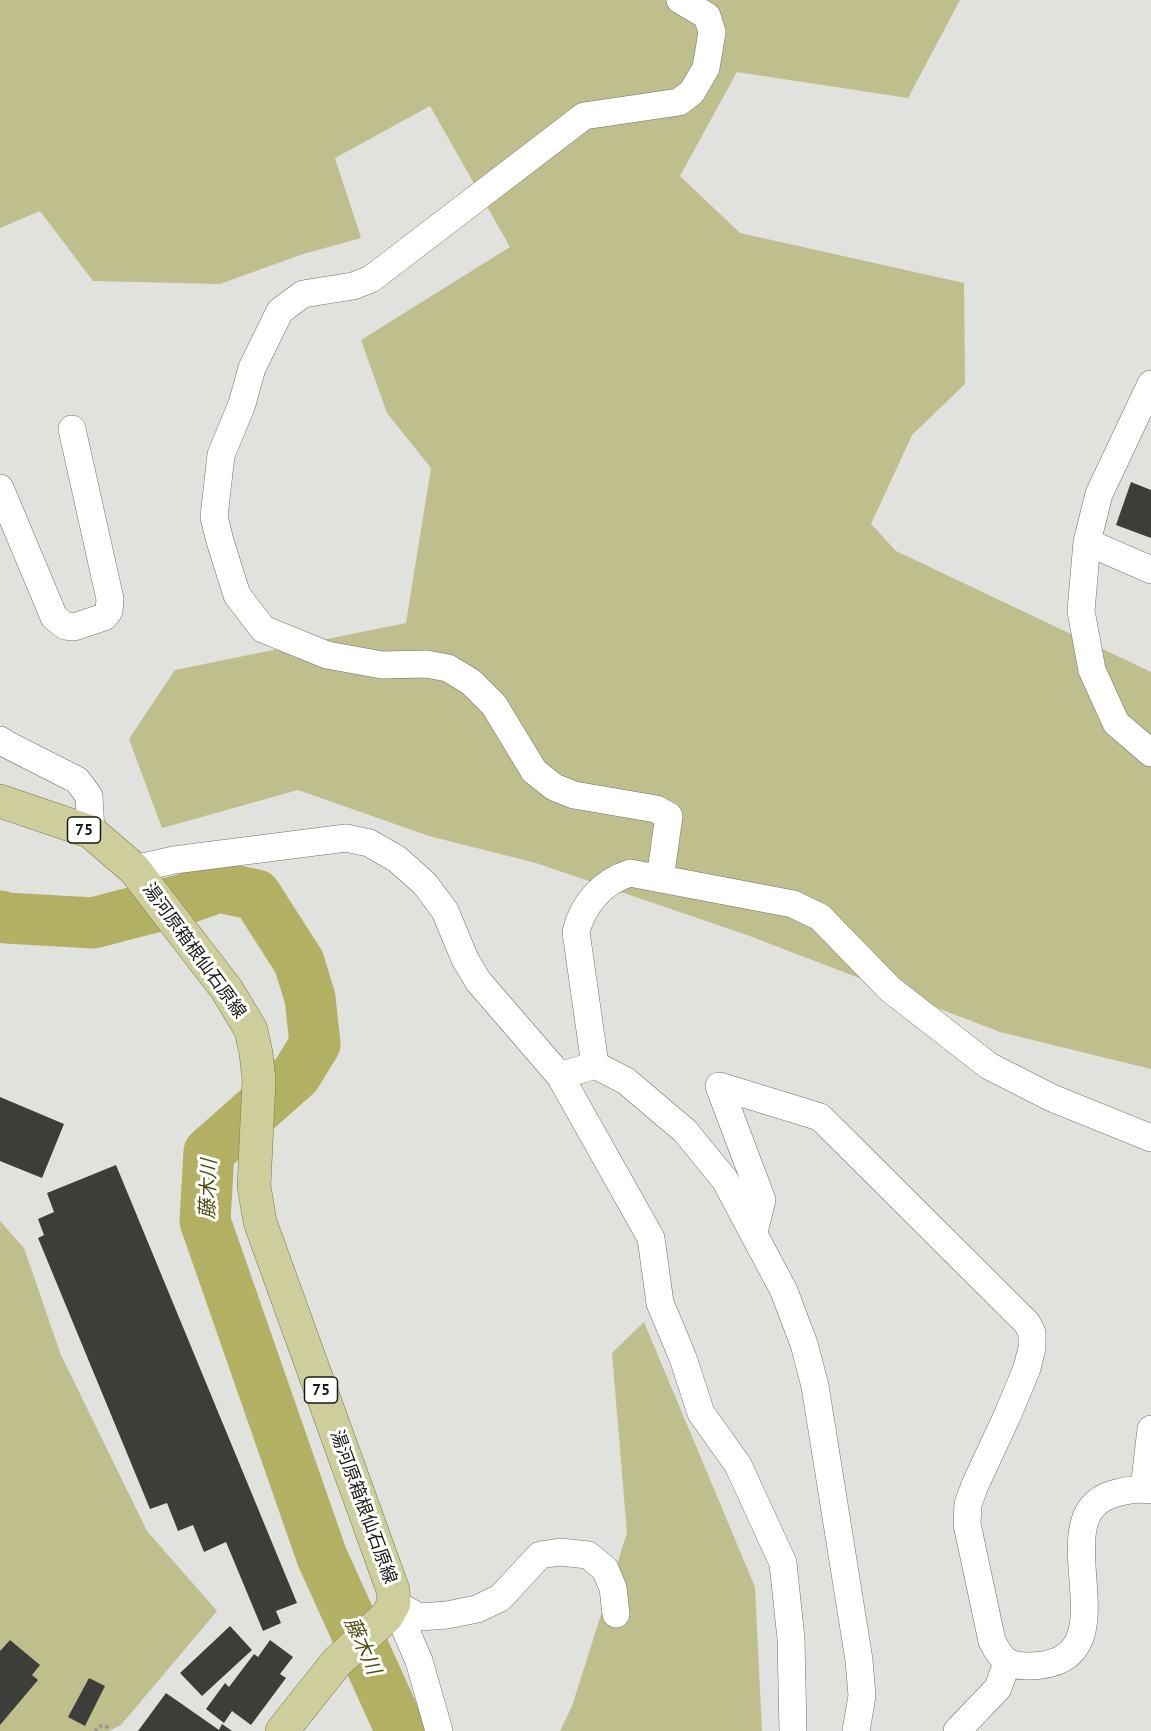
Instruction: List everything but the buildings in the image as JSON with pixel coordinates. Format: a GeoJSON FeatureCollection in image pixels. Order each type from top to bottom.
{"type":"FeatureCollection","features":[{"type":"Feature","properties":{"kind":"main road","name":"湯河原箱根仙石原線"},"geometry":{"type":"LineString","coordinates":[[0,801],[91,832],[141,879],[227,990],[251,1030],[259,1080],[254,1186],[260,1222],[393,1590],[390,1610]]}},
{"type":"Feature","properties":{"kind":"main road"},"geometry":{"type":"LineString","coordinates":[[282,1731],[337,1662],[390,1610]]}},
{"type":"Feature","properties":{"kind":"street"},"geometry":{"type":"LineString","coordinates":[[660,879],[669,816],[656,809],[574,795],[554,787],[534,771],[494,705],[471,682],[448,668],[426,664],[382,665],[327,656],[263,629],[237,595],[219,541],[214,517],[221,455],[242,404],[252,368],[279,311],[303,294],[353,285],[371,279],[584,116],[679,102],[692,92],[706,68],[712,32],[708,16],[680,0]]}},
{"type":"Feature","properties":{"kind":"street"},"geometry":{"type":"LineString","coordinates":[[1151,384],[1099,494],[1087,542],[1081,611],[1092,670],[1116,723],[1151,753]]}},
{"type":"Feature","properties":{"kind":"street"},"geometry":{"type":"LineString","coordinates":[[0,488],[54,617],[65,626],[74,627],[104,617],[109,611],[110,599],[72,429]]}},
{"type":"Feature","properties":{"kind":"street"},"geometry":{"type":"LineString","coordinates":[[1087,542],[1151,570]]}},
{"type":"Feature","properties":{"kind":"street"},"geometry":{"type":"LineString","coordinates":[[0,740],[77,780],[89,795],[91,832]]}},
{"type":"Feature","properties":{"kind":"street"},"geometry":{"type":"LineString","coordinates":[[141,879],[174,860],[346,838],[369,843],[397,859],[425,884],[445,911],[465,958],[478,981],[560,1076],[651,1238],[660,1303],[683,1358],[701,1413],[738,1465],[783,1563],[791,1639],[793,1731]]}},
{"type":"Feature","properties":{"kind":"street"},"geometry":{"type":"LineString","coordinates":[[595,1065],[577,952],[576,932],[580,915],[592,898],[616,878],[630,873],[793,904],[820,917],[890,989],[989,1066],[1052,1098],[1151,1138]]}},
{"type":"Feature","properties":{"kind":"street"},"geometry":{"type":"LineString","coordinates":[[560,1076],[595,1065],[626,1082],[685,1131],[725,1180],[784,1291],[804,1344],[815,1386],[859,1660],[862,1696],[856,1731]]}},
{"type":"Feature","properties":{"kind":"street"},"geometry":{"type":"LineString","coordinates":[[754,1233],[762,1200],[720,1086],[820,1117],[1027,1323],[1032,1334],[1032,1348],[1027,1368],[968,1504],[967,1524],[993,1641],[1006,1663],[1042,1666],[1060,1660],[1073,1650],[1079,1639],[1085,1607],[1082,1550],[1085,1518],[1091,1506],[1102,1498],[1118,1492],[1148,1490],[1151,1430]]}},
{"type":"Feature","properties":{"kind":"street"},"geometry":{"type":"LineString","coordinates":[[390,1610],[419,1617],[447,1615],[477,1609],[500,1598],[540,1555],[560,1552],[588,1555],[605,1569],[613,1588],[616,1614]]}},
{"type":"Feature","properties":{"kind":"street"},"geometry":{"type":"LineString","coordinates":[[390,1610],[419,1661],[439,1731]]}},
{"type":"Feature","properties":{"kind":"street"},"geometry":{"type":"LineString","coordinates":[[957,1731],[998,1688],[1006,1663]]}},
{"type":"Feature","properties":{"kind":"path"},"geometry":{"type":"LineString","coordinates":[[95,1731],[100,1726],[107,1727],[106,1731]]}},
{"type":"Feature","properties":{"kind":"green space"},"geometry":{"type":"Polygon","coordinates":[[[0,0],[960,0],[908,98],[737,72],[680,176],[740,233],[964,283],[965,384],[912,435],[871,524],[896,551],[1151,672],[1151,1069],[1000,1032],[747,935],[536,863],[429,836],[298,790],[162,828],[129,739],[175,670],[406,623],[431,468],[387,413],[361,340],[510,247],[430,106],[335,158],[361,238],[303,254],[220,284],[93,281],[40,211],[0,228],[0,0]]]}},
{"type":"Feature","properties":{"kind":"green space"},"geometry":{"type":"Polygon","coordinates":[[[0,1221],[24,1248],[61,1355],[147,1531],[217,1611],[121,1725],[109,1731],[0,1731],[0,1221]]]}},
{"type":"Feature","properties":{"kind":"green space"},"geometry":{"type":"Polygon","coordinates":[[[644,1322],[755,1587],[762,1731],[560,1731],[572,1706],[627,1533],[612,1353],[644,1322]]]}},
{"type":"Feature","properties":{"kind":"waterway","name":"藤木川"},"geometry":{"type":"LineString","coordinates":[[0,916],[93,923],[185,899],[219,887],[256,895],[299,962],[310,998],[315,1044],[296,1075],[209,1152],[205,1221],[322,1557],[401,1731]]}}]}
